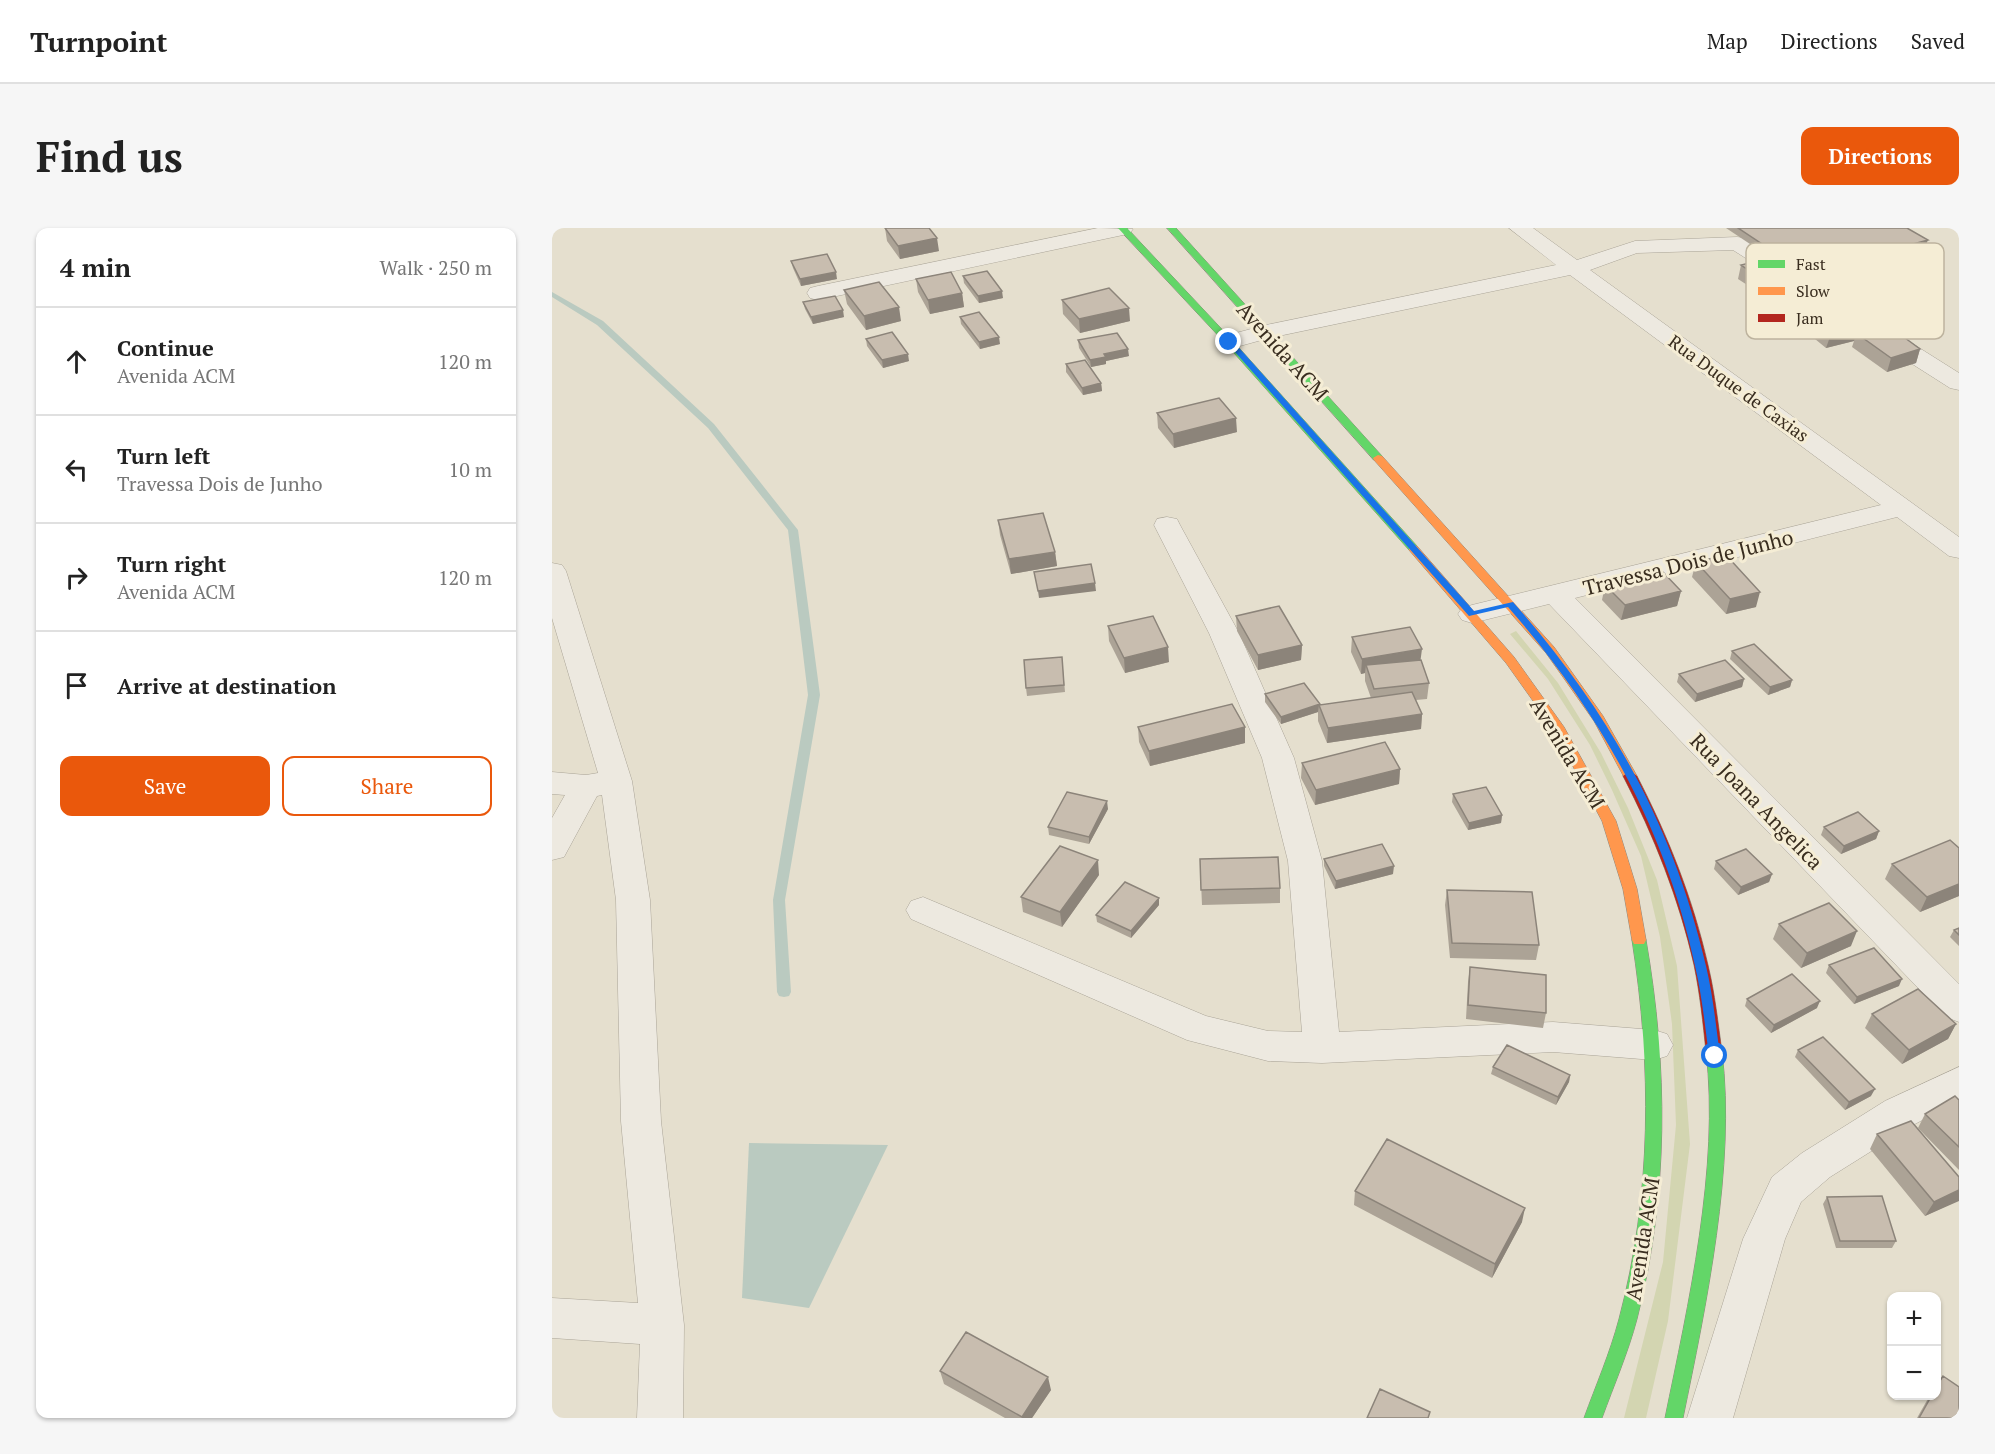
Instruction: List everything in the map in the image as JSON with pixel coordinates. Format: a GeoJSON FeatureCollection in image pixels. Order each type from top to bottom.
{"type":"FeatureCollection","features":[{"type":"Feature","properties":{"kind":"main road","name":"Avenida ACM"},"geometry":{"type":"LineString","coordinates":[[1171,228],[1550,650],[1599,720],[1653,818],[1681,893],[1701,967],[1715,1056],[1718,1126],[1694,1322],[1674,1418]]}},
{"type":"Feature","properties":{"kind":"main road","name":"Avenida ACM"},"geometry":{"type":"LineString","coordinates":[[1123,229],[1229,342],[1472,614],[1510,660],[1558,727],[1609,821],[1630,889],[1643,959],[1654,1045],[1656,1118],[1651,1200],[1631,1308],[1593,1418]]}},
{"type":"Feature","properties":{"kind":"street","name":"Rua Duque de Caxias"},"geometry":{"type":"LineString","coordinates":[[1519,228],[1959,550]]}},
{"type":"Feature","properties":{"kind":"street"},"geometry":{"type":"LineString","coordinates":[[818,293],[1123,229]]}},
{"type":"Feature","properties":{"kind":"street"},"geometry":{"type":"LineString","coordinates":[[1229,342],[1266,332],[1574,268],[1635,247],[1737,243],[1746,249]]}},
{"type":"Feature","properties":{"kind":"street"},"geometry":{"type":"LineString","coordinates":[[1889,339],[1959,383]]}},
{"type":"Feature","properties":{"kind":"street","name":"Travessa Dois de Junho"},"geometry":{"type":"LineString","coordinates":[[1472,614],[1903,508]]}},
{"type":"Feature","properties":{"kind":"street"},"geometry":{"type":"LineString","coordinates":[[1167,525],[1224,633],[1278,758],[1305,861],[1322,1048]]}},
{"type":"Feature","properties":{"kind":"street"},"geometry":{"type":"LineString","coordinates":[[552,571],[601,784],[633,900],[641,1121],[662,1325],[660,1418]]}},
{"type":"Feature","properties":{"kind":"street","name":"Rua Joana Angelica"},"geometry":{"type":"LineString","coordinates":[[1556,595],[1958,1003]]}},
{"type":"Feature","properties":{"kind":"street"},"geometry":{"type":"LineString","coordinates":[[552,783],[601,784]]}},
{"type":"Feature","properties":{"kind":"street"},"geometry":{"type":"LineString","coordinates":[[552,848],[601,784]]}},
{"type":"Feature","properties":{"kind":"street"},"geometry":{"type":"LineString","coordinates":[[923,910],[1200,1029],[1268,1046],[1322,1048],[1553,1037],[1654,1045]]}},
{"type":"Feature","properties":{"kind":"street"},"geometry":{"type":"LineString","coordinates":[[1710,1418],[1764,1239],[1786,1190],[1816,1165],[1899,1113],[1959,1083]]}},
{"type":"Feature","properties":{"kind":"street"},"geometry":{"type":"LineString","coordinates":[[552,1318],[662,1325]]}},
{"type":"Feature","properties":{"kind":"green space"},"geometry":{"type":"Polygon","coordinates":[[[1516,631],[1558,683],[1601,753],[1628,808],[1657,880],[1677,966],[1690,1144],[1668,1321],[1646,1418],[1624,1418],[1663,1262],[1676,1125],[1672,1024],[1660,937],[1641,856],[1612,790],[1590,745],[1548,679],[1510,634],[1516,631]]]}},
{"type":"Feature","properties":{"kind":"shaded area"},"geometry":{"type":"Polygon","coordinates":[[[749,1143],[888,1145],[809,1308],[742,1298],[749,1143]]]}},
{"type":"Feature","properties":{"kind":"building"},"geometry":{"type":"Polygon","coordinates":[[[885,228],[929,228],[937,238],[898,246],[885,228]]]}},
{"type":"Feature","properties":{"kind":"building"},"geometry":{"type":"Polygon","coordinates":[[[1738,228],[1907,228],[1928,240],[1917,243],[1761,243],[1738,228]]]}},
{"type":"Feature","properties":{"kind":"building"},"geometry":{"type":"Polygon","coordinates":[[[827,254],[836,272],[800,279],[791,261],[827,254]]]}},
{"type":"Feature","properties":{"kind":"building"},"geometry":{"type":"Polygon","coordinates":[[[987,271],[1002,291],[978,296],[963,276],[987,271]]]}},
{"type":"Feature","properties":{"kind":"building"},"geometry":{"type":"Polygon","coordinates":[[[951,272],[962,293],[928,300],[916,279],[951,272]]]}},
{"type":"Feature","properties":{"kind":"building"},"geometry":{"type":"Polygon","coordinates":[[[879,282],[899,307],[864,316],[844,290],[879,282]]]}},
{"type":"Feature","properties":{"kind":"building"},"geometry":{"type":"Polygon","coordinates":[[[1109,288],[1129,308],[1079,319],[1062,300],[1109,288]]]}},
{"type":"Feature","properties":{"kind":"building"},"geometry":{"type":"Polygon","coordinates":[[[835,296],[843,310],[811,317],[803,302],[835,296]]]}},
{"type":"Feature","properties":{"kind":"building"},"geometry":{"type":"Polygon","coordinates":[[[979,312],[999,337],[979,342],[960,317],[979,312]]]}},
{"type":"Feature","properties":{"kind":"building"},"geometry":{"type":"Polygon","coordinates":[[[892,332],[908,354],[882,360],[866,339],[892,332]]]}},
{"type":"Feature","properties":{"kind":"building"},"geometry":{"type":"Polygon","coordinates":[[[1117,333],[1128,349],[1104,354],[1106,357],[1090,360],[1078,340],[1117,333]]]}},
{"type":"Feature","properties":{"kind":"building"},"geometry":{"type":"Polygon","coordinates":[[[1864,339],[1906,339],[1920,349],[1891,358],[1864,339]]]}},
{"type":"Feature","properties":{"kind":"building"},"geometry":{"type":"Polygon","coordinates":[[[1085,360],[1101,383],[1082,388],[1066,364],[1085,360]]]}},
{"type":"Feature","properties":{"kind":"building"},"geometry":{"type":"Polygon","coordinates":[[[1219,398],[1236,418],[1173,434],[1157,413],[1219,398]]]}},
{"type":"Feature","properties":{"kind":"building"},"geometry":{"type":"Polygon","coordinates":[[[1043,513],[1055,552],[1009,559],[998,520],[1043,513]]]}},
{"type":"Feature","properties":{"kind":"building"},"geometry":{"type":"Polygon","coordinates":[[[1726,555],[1760,592],[1730,599],[1696,562],[1726,555]]]}},
{"type":"Feature","properties":{"kind":"building"},"geometry":{"type":"Polygon","coordinates":[[[1091,564],[1095,583],[1038,591],[1034,572],[1091,564]]]}},
{"type":"Feature","properties":{"kind":"building"},"geometry":{"type":"Polygon","coordinates":[[[1661,570],[1681,591],[1625,605],[1605,585],[1661,570]]]}},
{"type":"Feature","properties":{"kind":"building"},"geometry":{"type":"Polygon","coordinates":[[[1279,606],[1302,645],[1258,655],[1236,616],[1279,606]]]}},
{"type":"Feature","properties":{"kind":"building"},"geometry":{"type":"Polygon","coordinates":[[[1153,616],[1168,647],[1124,658],[1108,626],[1153,616]]]}},
{"type":"Feature","properties":{"kind":"building"},"geometry":{"type":"Polygon","coordinates":[[[1410,627],[1422,649],[1362,659],[1352,637],[1410,627]]]}},
{"type":"Feature","properties":{"kind":"building"},"geometry":{"type":"Polygon","coordinates":[[[1754,644],[1792,680],[1770,687],[1732,651],[1754,644]]]}},
{"type":"Feature","properties":{"kind":"building"},"geometry":{"type":"Polygon","coordinates":[[[1062,657],[1064,685],[1026,688],[1024,660],[1062,657]]]}},
{"type":"Feature","properties":{"kind":"building"},"geometry":{"type":"Polygon","coordinates":[[[1421,660],[1429,683],[1374,689],[1366,665],[1421,660]]]}},
{"type":"Feature","properties":{"kind":"building"},"geometry":{"type":"Polygon","coordinates":[[[1725,660],[1744,679],[1697,694],[1679,674],[1725,660]]]}},
{"type":"Feature","properties":{"kind":"building"},"geometry":{"type":"Polygon","coordinates":[[[1304,683],[1320,704],[1281,717],[1265,694],[1304,683]]]}},
{"type":"Feature","properties":{"kind":"building"},"geometry":{"type":"Polygon","coordinates":[[[1412,692],[1422,714],[1328,728],[1319,705],[1412,692]]]}},
{"type":"Feature","properties":{"kind":"building"},"geometry":{"type":"Polygon","coordinates":[[[1232,704],[1245,727],[1149,751],[1138,727],[1232,704]]]}},
{"type":"Feature","properties":{"kind":"building"},"geometry":{"type":"Polygon","coordinates":[[[1385,742],[1400,769],[1316,790],[1302,763],[1385,742]]]}},
{"type":"Feature","properties":{"kind":"building"},"geometry":{"type":"Polygon","coordinates":[[[1486,787],[1502,815],[1469,823],[1453,794],[1486,787]]]}},
{"type":"Feature","properties":{"kind":"building"},"geometry":{"type":"Polygon","coordinates":[[[1067,792],[1107,801],[1089,837],[1048,827],[1067,792]]]}},
{"type":"Feature","properties":{"kind":"building"},"geometry":{"type":"Polygon","coordinates":[[[1858,812],[1879,831],[1844,846],[1824,827],[1858,812]]]}},
{"type":"Feature","properties":{"kind":"building"},"geometry":{"type":"Polygon","coordinates":[[[1950,840],[1959,848],[1959,884],[1927,897],[1892,864],[1950,840]]]}},
{"type":"Feature","properties":{"kind":"building"},"geometry":{"type":"Polygon","coordinates":[[[1382,844],[1394,866],[1336,881],[1324,859],[1382,844]]]}},
{"type":"Feature","properties":{"kind":"building"},"geometry":{"type":"Polygon","coordinates":[[[1060,846],[1098,860],[1060,912],[1021,897],[1060,846]]]}},
{"type":"Feature","properties":{"kind":"building"},"geometry":{"type":"Polygon","coordinates":[[[1746,849],[1772,874],[1741,887],[1716,861],[1746,849]]]}},
{"type":"Feature","properties":{"kind":"building"},"geometry":{"type":"Polygon","coordinates":[[[1278,857],[1280,888],[1201,890],[1200,859],[1278,857]]]}},
{"type":"Feature","properties":{"kind":"building"},"geometry":{"type":"Polygon","coordinates":[[[1125,882],[1159,898],[1131,931],[1096,915],[1125,882]]]}},
{"type":"Feature","properties":{"kind":"building"},"geometry":{"type":"Polygon","coordinates":[[[1447,890],[1532,892],[1539,945],[1452,943],[1447,890]]]}},
{"type":"Feature","properties":{"kind":"building"},"geometry":{"type":"Polygon","coordinates":[[[1829,903],[1857,931],[1807,953],[1779,924],[1829,903]]]}},
{"type":"Feature","properties":{"kind":"building"},"geometry":{"type":"Polygon","coordinates":[[[1874,948],[1902,979],[1857,997],[1829,965],[1874,948]]]}},
{"type":"Feature","properties":{"kind":"building"},"geometry":{"type":"Polygon","coordinates":[[[1470,967],[1546,975],[1546,1013],[1468,1005],[1470,967]]]}},
{"type":"Feature","properties":{"kind":"building"},"geometry":{"type":"Polygon","coordinates":[[[1792,974],[1820,1001],[1774,1025],[1747,999],[1792,974]]]}},
{"type":"Feature","properties":{"kind":"building"},"geometry":{"type":"Polygon","coordinates":[[[1918,989],[1956,1024],[1909,1050],[1872,1014],[1918,989]]]}},
{"type":"Feature","properties":{"kind":"building"},"geometry":{"type":"Polygon","coordinates":[[[1823,1037],[1875,1089],[1849,1102],[1798,1050],[1823,1037]]]}},
{"type":"Feature","properties":{"kind":"building"},"geometry":{"type":"Polygon","coordinates":[[[1507,1045],[1570,1075],[1558,1097],[1493,1067],[1507,1045]]]}},
{"type":"Feature","properties":{"kind":"building"},"geometry":{"type":"Polygon","coordinates":[[[1955,1096],[1959,1100],[1959,1147],[1925,1114],[1955,1096]]]}},
{"type":"Feature","properties":{"kind":"building"},"geometry":{"type":"Polygon","coordinates":[[[1911,1121],[1959,1177],[1959,1190],[1934,1202],[1877,1134],[1911,1121]]]}},
{"type":"Feature","properties":{"kind":"building"},"geometry":{"type":"Polygon","coordinates":[[[1387,1139],[1525,1208],[1495,1264],[1355,1191],[1387,1139]]]}},
{"type":"Feature","properties":{"kind":"building"},"geometry":{"type":"Polygon","coordinates":[[[1882,1196],[1896,1241],[1840,1241],[1827,1197],[1882,1196]]]}},
{"type":"Feature","properties":{"kind":"building"},"geometry":{"type":"Polygon","coordinates":[[[966,1332],[1048,1377],[1022,1417],[940,1371],[966,1332]]]}},
{"type":"Feature","properties":{"kind":"building"},"geometry":{"type":"Polygon","coordinates":[[[1943,1376],[1959,1387],[1959,1418],[1919,1418],[1929,1400],[1941,1400],[1943,1376]]]}},
{"type":"Feature","properties":{"kind":"building"},"geometry":{"type":"Polygon","coordinates":[[[1380,1389],[1430,1412],[1428,1418],[1367,1418],[1380,1389]]]}},
{"type":"Feature","properties":{"kind":"waterway"},"geometry":{"type":"LineString","coordinates":[[552,294],[600,323],[711,426],[793,530],[814,695],[779,900],[784,992]]}},
{"type":"Feature","properties":{"kind":"traffic: fast"},"geometry":{"type":"LineString","coordinates":[[1122,228],[1229,342],[1413,548]]}},
{"type":"Feature","properties":{"kind":"traffic: fast"},"geometry":{"type":"LineString","coordinates":[[1171,228],[1378,458]]}},
{"type":"Feature","properties":{"kind":"traffic: fast"},"geometry":{"type":"LineString","coordinates":[[1593,1418],[1628,1320],[1641,1259],[1653,1168],[1655,1078],[1647,987],[1639,940]]}},
{"type":"Feature","properties":{"kind":"traffic: fast"},"geometry":{"type":"LineString","coordinates":[[1674,1418],[1696,1304],[1712,1189],[1717,1103],[1714,1052]]}},
{"type":"Feature","properties":{"kind":"traffic: slow"},"geometry":{"type":"LineString","coordinates":[[1378,458],[1550,650],[1599,719],[1630,776]]}},
{"type":"Feature","properties":{"kind":"traffic: slow"},"geometry":{"type":"LineString","coordinates":[[1413,548],[1510,660],[1558,727],[1609,821],[1630,889],[1639,940]]}},
{"type":"Feature","properties":{"kind":"traffic: jam"},"geometry":{"type":"LineString","coordinates":[[1630,776],[1672,868],[1688,916],[1701,965],[1714,1052]]}},
{"type":"Feature","properties":{"kind":"route"},"geometry":{"type":"LineString","coordinates":[[1229,342],[1472,614],[1510,604],[1550,650],[1599,720],[1653,818],[1681,893],[1701,967],[1715,1056]]}}]}
